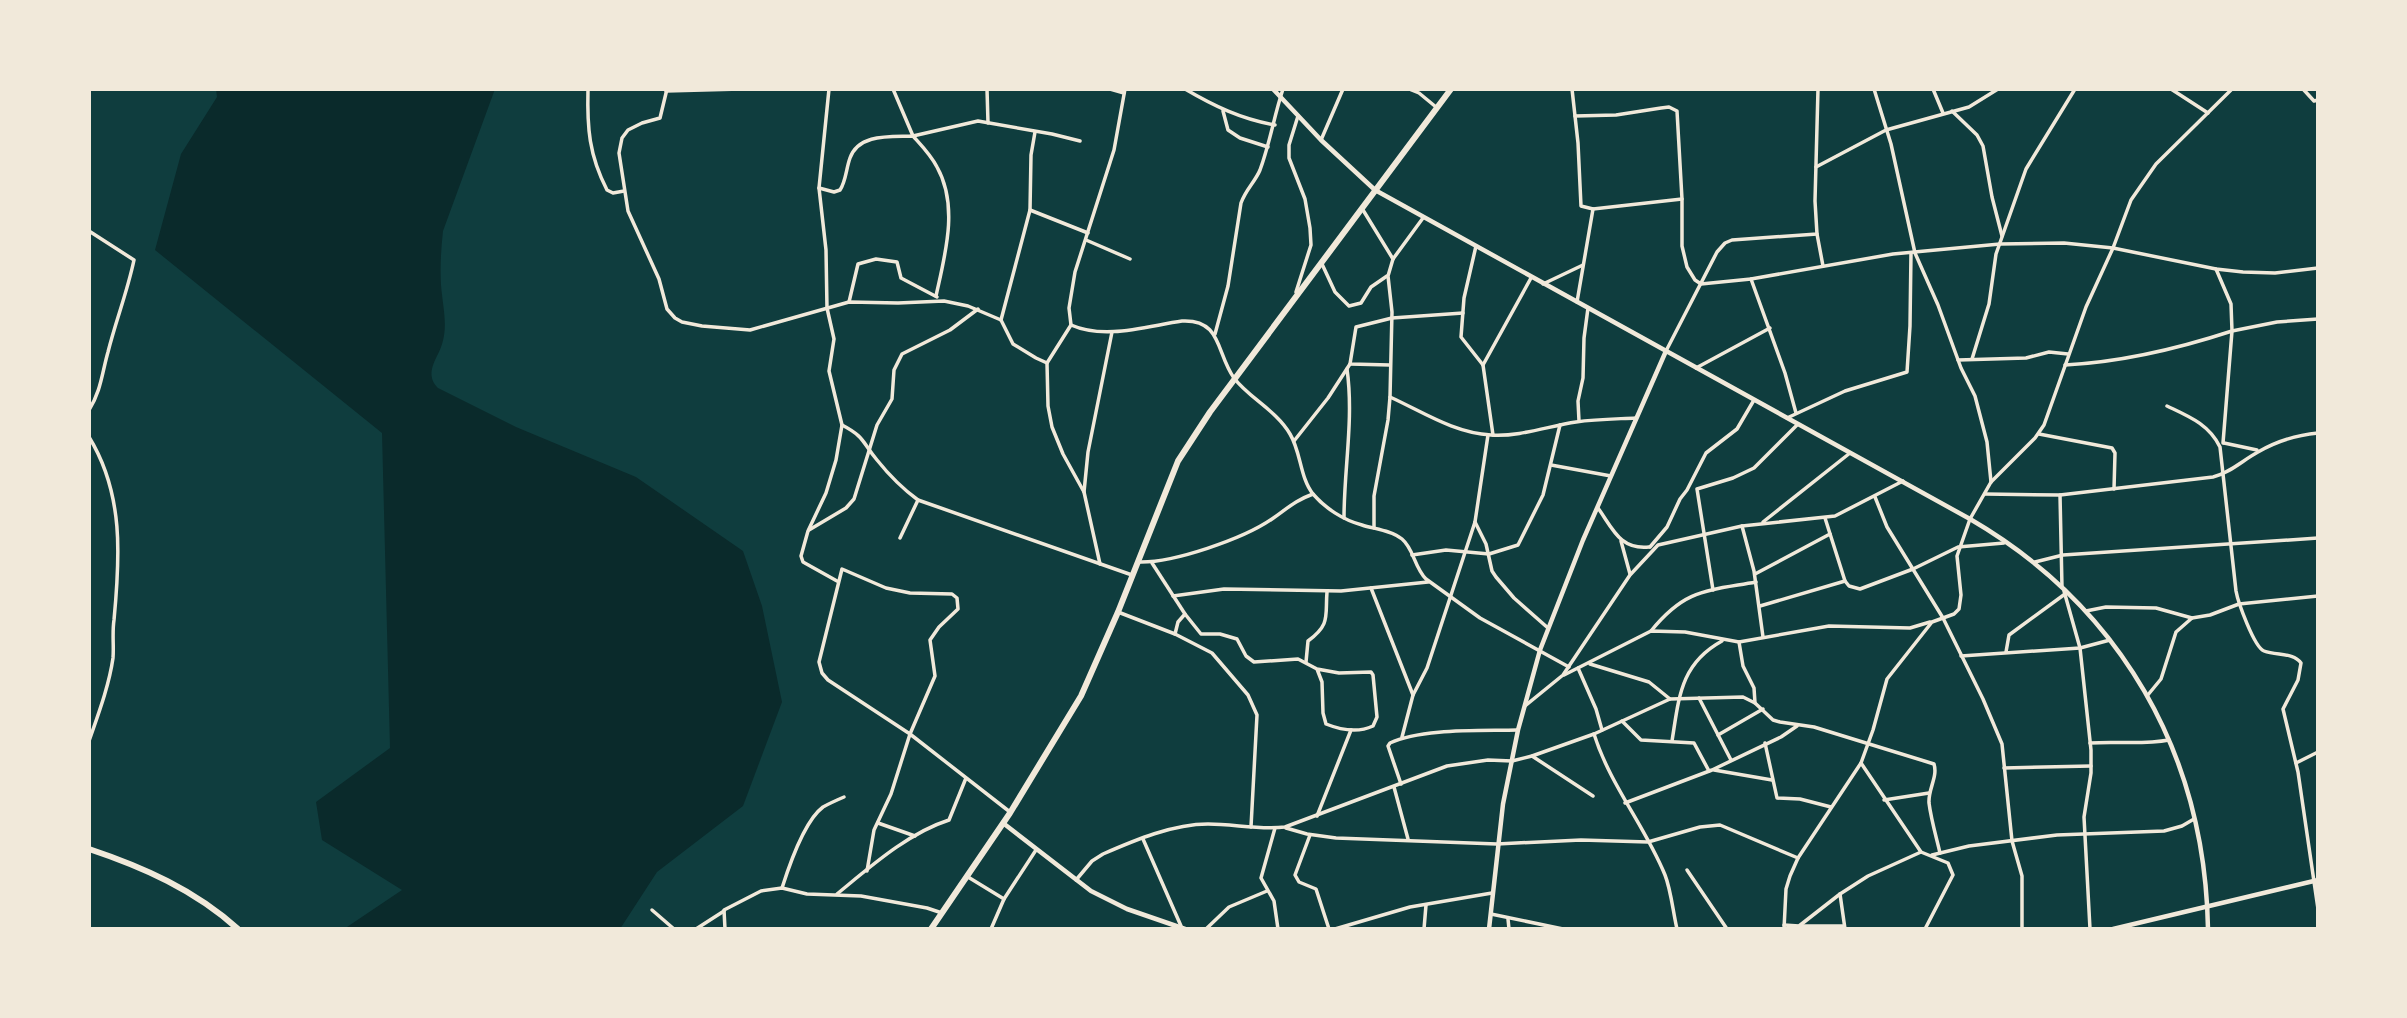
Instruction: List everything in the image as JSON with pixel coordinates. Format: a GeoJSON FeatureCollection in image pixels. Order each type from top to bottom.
{"type":"FeatureCollection","features":[{"type":"Feature","properties":{"kind":"highway"},"geometry":{"type":"LineString","coordinates":[[931,929],[1010,813],[1081,696],[1118,612],[1178,461],[1234,379],[1449,91]]}},
{"type":"Feature","properties":{"kind":"highway"},"geometry":{"type":"LineString","coordinates":[[89,849],[127,861],[189,892],[238,929]]}},
{"type":"Feature","properties":{"kind":"street"},"geometry":{"type":"LineString","coordinates":[[588,89],[589,137],[593,160],[607,190],[613,193],[624,191]]}},
{"type":"Feature","properties":{"kind":"street"},"geometry":{"type":"LineString","coordinates":[[741,89],[667,90],[660,118],[635,126],[622,138],[619,153],[628,211],[659,279],[670,314],[682,322],[702,327],[750,330],[849,302],[942,301],[978,309],[1001,320],[1013,344],[1047,363]]}},
{"type":"Feature","properties":{"kind":"street"},"geometry":{"type":"LineString","coordinates":[[829,89],[819,188],[826,250],[827,308],[834,339],[829,371],[842,425],[836,460],[826,493],[802,548],[803,562],[838,582]]}},
{"type":"Feature","properties":{"kind":"street"},"geometry":{"type":"LineString","coordinates":[[892,89],[913,136],[939,170],[945,192],[949,233],[936,296]]}},
{"type":"Feature","properties":{"kind":"street"},"geometry":{"type":"LineString","coordinates":[[987,89],[988,123]]}},
{"type":"Feature","properties":{"kind":"street"},"geometry":{"type":"LineString","coordinates":[[1084,492],[1075,479],[1052,428],[1048,406],[1047,363],[1071,325],[1070,294],[1074,272],[1114,150],[1124,91],[1110,89]]}},
{"type":"Feature","properties":{"kind":"street"},"geometry":{"type":"LineString","coordinates":[[1185,89],[1223,111],[1275,125]]}},
{"type":"Feature","properties":{"kind":"street"},"geometry":{"type":"LineString","coordinates":[[1273,89],[1321,140],[1376,190],[1531,278],[1903,481],[2010,543],[2035,562],[2086,611],[2110,640],[2147,696],[2169,740],[2196,817],[2204,865],[2208,929]]}},
{"type":"Feature","properties":{"kind":"street"},"geometry":{"type":"LineString","coordinates":[[1215,335],[1228,286],[1241,203],[1248,185],[1258,175],[1275,125],[1283,89]]}},
{"type":"Feature","properties":{"kind":"street"},"geometry":{"type":"LineString","coordinates":[[1321,140],[1343,89]]}},
{"type":"Feature","properties":{"kind":"street"},"geometry":{"type":"LineString","coordinates":[[1409,89],[1437,108]]}},
{"type":"Feature","properties":{"kind":"street"},"geometry":{"type":"LineString","coordinates":[[1572,89],[1578,143],[1580,204],[1593,209],[1682,199]]}},
{"type":"Feature","properties":{"kind":"street"},"geometry":{"type":"LineString","coordinates":[[1818,89],[1817,234],[1823,266]]}},
{"type":"Feature","properties":{"kind":"street"},"geometry":{"type":"LineString","coordinates":[[1874,89],[1886,130],[1913,253],[1938,305],[1975,397],[1984,426],[1991,482]]}},
{"type":"Feature","properties":{"kind":"street"},"geometry":{"type":"LineString","coordinates":[[1934,89],[1943,113]]}},
{"type":"Feature","properties":{"kind":"street"},"geometry":{"type":"LineString","coordinates":[[1816,167],[1886,130],[1969,107],[1998,89]]}},
{"type":"Feature","properties":{"kind":"street"},"geometry":{"type":"LineString","coordinates":[[1972,359],[1989,304],[1993,268],[2026,169],[2075,89]]}},
{"type":"Feature","properties":{"kind":"street"},"geometry":{"type":"LineString","coordinates":[[2171,89],[2208,113]]}},
{"type":"Feature","properties":{"kind":"street"},"geometry":{"type":"LineString","coordinates":[[1651,631],[1685,632],[1739,642],[1829,626],[1910,628],[1954,614],[1961,603],[1958,547],[1991,482],[2039,434],[2090,297],[2113,248],[2131,200],[2156,164],[2232,89]]}},
{"type":"Feature","properties":{"kind":"street"},"geometry":{"type":"LineString","coordinates":[[2303,89],[2314,101],[2318,100]]}},
{"type":"Feature","properties":{"kind":"street"},"geometry":{"type":"LineString","coordinates":[[1574,116],[1616,115],[1669,107],[1677,111],[1684,259],[1691,275],[1701,284],[1751,279],[1880,256],[2000,244],[2064,243],[2113,248],[2216,269],[2275,273],[2318,268]]}},
{"type":"Feature","properties":{"kind":"street"},"geometry":{"type":"LineString","coordinates":[[1223,111],[1228,130],[1240,138],[1268,146]]}},
{"type":"Feature","properties":{"kind":"street"},"geometry":{"type":"LineString","coordinates":[[1952,111],[1977,135],[1983,146],[2002,238]]}},
{"type":"Feature","properties":{"kind":"street"},"geometry":{"type":"LineString","coordinates":[[1293,300],[1311,245],[1305,199],[1289,158],[1289,145],[1298,116]]}},
{"type":"Feature","properties":{"kind":"street"},"geometry":{"type":"LineString","coordinates":[[819,188],[834,192],[840,190],[851,155],[858,145],[878,138],[913,136],[973,121],[1080,141]]}},
{"type":"Feature","properties":{"kind":"street"},"geometry":{"type":"LineString","coordinates":[[1001,320],[1030,210],[1031,155],[1035,132]]}},
{"type":"Feature","properties":{"kind":"street"},"geometry":{"type":"LineString","coordinates":[[1362,208],[1394,259]]}},
{"type":"Feature","properties":{"kind":"street"},"geometry":{"type":"LineString","coordinates":[[1577,302],[1593,209]]}},
{"type":"Feature","properties":{"kind":"street"},"geometry":{"type":"LineString","coordinates":[[1030,210],[1088,233]]}},
{"type":"Feature","properties":{"kind":"street"},"geometry":{"type":"LineString","coordinates":[[1374,528],[1376,484],[1390,397],[1392,318],[1388,276],[1394,259],[1423,218]]}},
{"type":"Feature","properties":{"kind":"street"},"geometry":{"type":"LineString","coordinates":[[89,231],[134,260],[126,297],[107,354],[101,386],[89,410]]}},
{"type":"Feature","properties":{"kind":"street"},"geometry":{"type":"LineString","coordinates":[[1489,929],[1497,844],[1512,761],[1540,650],[1611,475],[1666,351],[1717,252],[1725,243],[1732,240],[1817,234]]}},
{"type":"Feature","properties":{"kind":"street"},"geometry":{"type":"LineString","coordinates":[[1086,240],[1130,259]]}},
{"type":"Feature","properties":{"kind":"street"},"geometry":{"type":"LineString","coordinates":[[1402,737],[1413,695],[1427,668],[1475,522],[1490,435],[1483,365],[1462,340],[1463,313],[1476,246]]}},
{"type":"Feature","properties":{"kind":"street"},"geometry":{"type":"LineString","coordinates":[[1787,418],[1845,391],[1907,372],[1913,253]]}},
{"type":"Feature","properties":{"kind":"street"},"geometry":{"type":"LineString","coordinates":[[849,302],[858,264],[876,259],[897,262],[901,278],[942,301]]}},
{"type":"Feature","properties":{"kind":"street"},"geometry":{"type":"LineString","coordinates":[[1321,262],[1335,292],[1349,306],[1361,303],[1371,287],[1388,276]]}},
{"type":"Feature","properties":{"kind":"street"},"geometry":{"type":"LineString","coordinates":[[1543,284],[1583,265]]}},
{"type":"Feature","properties":{"kind":"street"},"geometry":{"type":"LineString","coordinates":[[2216,269],[2231,304],[2232,331],[2221,443],[2239,604],[2260,650],[2295,657],[2301,663],[2298,680],[2283,709],[2296,763],[2316,881],[2318,909]]}},
{"type":"Feature","properties":{"kind":"street"},"geometry":{"type":"LineString","coordinates":[[1483,365],[1531,278]]}},
{"type":"Feature","properties":{"kind":"street"},"geometry":{"type":"LineString","coordinates":[[1751,279],[1770,328],[1796,413]]}},
{"type":"Feature","properties":{"kind":"street"},"geometry":{"type":"LineString","coordinates":[[1579,421],[1578,401],[1583,378],[1588,308]]}},
{"type":"Feature","properties":{"kind":"street"},"geometry":{"type":"LineString","coordinates":[[808,531],[851,504],[858,491],[877,425],[892,399],[894,370],[902,354],[943,334],[978,309]]}},
{"type":"Feature","properties":{"kind":"street"},"geometry":{"type":"LineString","coordinates":[[1294,442],[1350,364],[1356,327],[1392,318],[1463,313]]}},
{"type":"Feature","properties":{"kind":"street"},"geometry":{"type":"LineString","coordinates":[[2065,365],[2113,362],[2181,347],[2232,331],[2277,322],[2318,319]]}},
{"type":"Feature","properties":{"kind":"street"},"geometry":{"type":"LineString","coordinates":[[1071,325],[1088,331],[1112,332],[1194,320],[1206,326],[1215,335],[1234,379],[1272,411],[1294,442],[1313,494],[1343,518],[1395,534],[1404,540],[1419,572],[1430,582],[1507,634],[1569,667]]}},
{"type":"Feature","properties":{"kind":"street"},"geometry":{"type":"LineString","coordinates":[[1696,368],[1770,328]]}},
{"type":"Feature","properties":{"kind":"street"},"geometry":{"type":"LineString","coordinates":[[1100,564],[1084,492],[1088,452],[1112,332]]}},
{"type":"Feature","properties":{"kind":"street"},"geometry":{"type":"LineString","coordinates":[[1958,360],[2026,358],[2049,352],[2068,354]]}},
{"type":"Feature","properties":{"kind":"street"},"geometry":{"type":"LineString","coordinates":[[1350,364],[1390,365]]}},
{"type":"Feature","properties":{"kind":"street"},"geometry":{"type":"LineString","coordinates":[[1343,518],[1351,418],[1347,369]]}},
{"type":"Feature","properties":{"kind":"street"},"geometry":{"type":"LineString","coordinates":[[1390,397],[1440,422],[1490,435],[1579,421],[1636,418]]}},
{"type":"Feature","properties":{"kind":"street"},"geometry":{"type":"LineString","coordinates":[[1650,547],[1667,527],[1706,453],[1737,429],[1755,400]]}},
{"type":"Feature","properties":{"kind":"street"},"geometry":{"type":"LineString","coordinates":[[2167,406],[2200,422],[2221,443],[2259,451]]}},
{"type":"Feature","properties":{"kind":"street"},"geometry":{"type":"LineString","coordinates":[[1713,590],[1706,534],[1697,493],[1699,487],[1733,478],[1754,468],[1798,424]]}},
{"type":"Feature","properties":{"kind":"street"},"geometry":{"type":"LineString","coordinates":[[842,425],[863,438],[905,491],[918,500],[1132,575]]}},
{"type":"Feature","properties":{"kind":"street"},"geometry":{"type":"LineString","coordinates":[[1412,555],[1439,551],[1489,554],[1518,545],[1539,504],[1560,425]]}},
{"type":"Feature","properties":{"kind":"street"},"geometry":{"type":"LineString","coordinates":[[1985,494],[2060,495],[2223,474],[2259,451],[2295,436],[2318,433]]}},
{"type":"Feature","properties":{"kind":"street"},"geometry":{"type":"LineString","coordinates":[[2039,434],[2112,448],[2115,453],[2114,489]]}},
{"type":"Feature","properties":{"kind":"street"},"geometry":{"type":"LineString","coordinates":[[89,437],[104,463],[117,511],[118,558],[113,659],[89,741]]}},
{"type":"Feature","properties":{"kind":"street"},"geometry":{"type":"LineString","coordinates":[[1762,524],[1850,452]]}},
{"type":"Feature","properties":{"kind":"street"},"geometry":{"type":"LineString","coordinates":[[1551,465],[1611,475]]}},
{"type":"Feature","properties":{"kind":"street"},"geometry":{"type":"LineString","coordinates":[[1620,539],[1634,548],[1650,547],[1742,526],[1835,516],[1903,481]]}},
{"type":"Feature","properties":{"kind":"street"},"geometry":{"type":"LineString","coordinates":[[1136,562],[1152,563],[1217,545],[1272,519],[1293,502],[1313,494]]}},
{"type":"Feature","properties":{"kind":"street"},"geometry":{"type":"LineString","coordinates":[[2060,495],[2063,590],[2080,648],[2090,743],[2091,766],[2084,832],[2090,929]]}},
{"type":"Feature","properties":{"kind":"street"},"geometry":{"type":"LineString","coordinates":[[1875,497],[1887,527],[1943,618],[2002,744],[2012,841],[2022,876],[2022,929]]}},
{"type":"Feature","properties":{"kind":"street"},"geometry":{"type":"LineString","coordinates":[[900,538],[918,500]]}},
{"type":"Feature","properties":{"kind":"street"},"geometry":{"type":"LineString","coordinates":[[1598,508],[1620,539],[1630,575]]}},
{"type":"Feature","properties":{"kind":"street"},"geometry":{"type":"LineString","coordinates":[[1825,518],[1845,581],[1849,586],[1860,589],[1913,569],[1958,547],[2010,543]]}},
{"type":"Feature","properties":{"kind":"street"},"geometry":{"type":"LineString","coordinates":[[1475,522],[1486,544],[1496,577],[1514,598],[1548,628]]}},
{"type":"Feature","properties":{"kind":"street"},"geometry":{"type":"LineString","coordinates":[[1742,526],[1755,574],[1763,637]]}},
{"type":"Feature","properties":{"kind":"street"},"geometry":{"type":"LineString","coordinates":[[1755,574],[1830,534]]}},
{"type":"Feature","properties":{"kind":"street"},"geometry":{"type":"LineString","coordinates":[[2035,562],[2063,555],[2318,538]]}},
{"type":"Feature","properties":{"kind":"street"},"geometry":{"type":"LineString","coordinates":[[1563,675],[1630,575],[1658,545]]}},
{"type":"Feature","properties":{"kind":"street"},"geometry":{"type":"LineString","coordinates":[[1152,563],[1172,596],[1201,634],[1220,634],[1237,639],[1246,656],[1254,662],[1290,658],[1339,673],[1373,674],[1376,722],[1373,726],[1351,730],[1325,722],[1322,682],[1317,668]]}},
{"type":"Feature","properties":{"kind":"street"},"geometry":{"type":"LineString","coordinates":[[867,871],[872,840],[891,794],[910,734],[935,676],[931,636],[958,609],[958,600],[952,594],[919,594],[886,588],[844,569],[840,571],[819,662],[822,673],[848,695],[910,734],[1010,813]]}},
{"type":"Feature","properties":{"kind":"street"},"geometry":{"type":"LineString","coordinates":[[1759,606],[1845,581]]}},
{"type":"Feature","properties":{"kind":"street"},"geometry":{"type":"LineString","coordinates":[[1172,596],[1224,589],[1327,592],[1430,582]]}},
{"type":"Feature","properties":{"kind":"street"},"geometry":{"type":"LineString","coordinates":[[1524,706],[1563,675],[1651,631],[1677,603],[1713,590],[1756,582]]}},
{"type":"Feature","properties":{"kind":"street"},"geometry":{"type":"LineString","coordinates":[[1371,588],[1413,695]]}},
{"type":"Feature","properties":{"kind":"street"},"geometry":{"type":"LineString","coordinates":[[2006,652],[2009,635],[2063,590]]}},
{"type":"Feature","properties":{"kind":"street"},"geometry":{"type":"LineString","coordinates":[[1306,662],[1308,641],[1318,634],[1326,621],[1327,592]]}},
{"type":"Feature","properties":{"kind":"street"},"geometry":{"type":"LineString","coordinates":[[2086,611],[2106,607],[2156,608],[2192,618],[2210,615],[2239,604],[2318,596]]}},
{"type":"Feature","properties":{"kind":"street"},"geometry":{"type":"LineString","coordinates":[[1118,612],[1175,634],[1212,653],[1248,695],[1255,707],[1257,723],[1251,828]]}},
{"type":"Feature","properties":{"kind":"street"},"geometry":{"type":"LineString","coordinates":[[1175,634],[1178,622],[1185,614]]}},
{"type":"Feature","properties":{"kind":"street"},"geometry":{"type":"LineString","coordinates":[[2147,696],[2161,679],[2176,632],[2192,618]]}},
{"type":"Feature","properties":{"kind":"street"},"geometry":{"type":"LineString","coordinates":[[1840,894],[1845,927],[1784,927],[1786,889],[1798,858],[1861,763],[1869,746],[1887,680],[1932,622]]}},
{"type":"Feature","properties":{"kind":"street"},"geometry":{"type":"LineString","coordinates":[[1672,741],[1679,699],[1691,665],[1723,640]]}},
{"type":"Feature","properties":{"kind":"street"},"geometry":{"type":"LineString","coordinates":[[1961,656],[2080,648],[2110,640]]}},
{"type":"Feature","properties":{"kind":"street"},"geometry":{"type":"LineString","coordinates":[[1739,642],[1743,666],[1754,688],[1755,702]]}},
{"type":"Feature","properties":{"kind":"street"},"geometry":{"type":"LineString","coordinates":[[1588,664],[1648,682],[1670,699]]}},
{"type":"Feature","properties":{"kind":"street"},"geometry":{"type":"LineString","coordinates":[[1578,668],[1602,730]]}},
{"type":"Feature","properties":{"kind":"street"},"geometry":{"type":"LineString","coordinates":[[1076,880],[1092,861],[1103,854],[1196,824],[1251,828],[1285,827],[1461,764],[1488,760],[1512,761],[1532,756],[1594,734],[1670,699],[1735,696],[1755,702],[1773,719],[1797,726],[1814,727],[1934,764],[1929,793],[1940,853]]}},
{"type":"Feature","properties":{"kind":"street"},"geometry":{"type":"LineString","coordinates":[[1699,698],[1731,760]]}},
{"type":"Feature","properties":{"kind":"street"},"geometry":{"type":"LineString","coordinates":[[1718,735],[1763,709]]}},
{"type":"Feature","properties":{"kind":"street"},"geometry":{"type":"LineString","coordinates":[[1622,721],[1638,739],[1694,743],[1710,771]]}},
{"type":"Feature","properties":{"kind":"street"},"geometry":{"type":"LineString","coordinates":[[1625,803],[1710,771],[1781,737],[1797,726]]}},
{"type":"Feature","properties":{"kind":"street"},"geometry":{"type":"LineString","coordinates":[[1317,816],[1351,730]]}},
{"type":"Feature","properties":{"kind":"street"},"geometry":{"type":"LineString","coordinates":[[1401,784],[1388,746],[1402,737],[1518,730]]}},
{"type":"Feature","properties":{"kind":"street"},"geometry":{"type":"LineString","coordinates":[[1594,734],[1600,754],[1667,881],[1677,929]]}},
{"type":"Feature","properties":{"kind":"street"},"geometry":{"type":"LineString","coordinates":[[2090,743],[2138,745],[2169,740]]}},
{"type":"Feature","properties":{"kind":"street"},"geometry":{"type":"LineString","coordinates":[[1765,743],[1777,798],[1800,799],[1832,807]]}},
{"type":"Feature","properties":{"kind":"street"},"geometry":{"type":"LineString","coordinates":[[2296,763],[2318,752]]}},
{"type":"Feature","properties":{"kind":"street"},"geometry":{"type":"LineString","coordinates":[[1532,756],[1592,796]]}},
{"type":"Feature","properties":{"kind":"street"},"geometry":{"type":"LineString","coordinates":[[1861,763],[1921,852]]}},
{"type":"Feature","properties":{"kind":"street"},"geometry":{"type":"LineString","coordinates":[[2004,768],[2091,766]]}},
{"type":"Feature","properties":{"kind":"street"},"geometry":{"type":"LineString","coordinates":[[1710,771],[1773,780]]}},
{"type":"Feature","properties":{"kind":"street"},"geometry":{"type":"LineString","coordinates":[[837,894],[915,836],[931,826],[949,820],[966,778]]}},
{"type":"Feature","properties":{"kind":"street"},"geometry":{"type":"LineString","coordinates":[[1394,787],[1408,839]]}},
{"type":"Feature","properties":{"kind":"street"},"geometry":{"type":"LineString","coordinates":[[1884,800],[1929,793]]}},
{"type":"Feature","properties":{"kind":"street"},"geometry":{"type":"LineString","coordinates":[[782,888],[792,859],[811,821],[822,808],[844,797]]}},
{"type":"Feature","properties":{"kind":"street"},"geometry":{"type":"LineString","coordinates":[[1933,855],[1969,846],[2084,832],[2164,831],[2182,826],[2196,817]]}},
{"type":"Feature","properties":{"kind":"street"},"geometry":{"type":"LineString","coordinates":[[1002,822],[1035,850],[1101,896],[1127,909],[1183,928]]}},
{"type":"Feature","properties":{"kind":"street"},"geometry":{"type":"LineString","coordinates":[[878,823],[915,836]]}},
{"type":"Feature","properties":{"kind":"street"},"geometry":{"type":"LineString","coordinates":[[1285,827],[1310,835],[1336,838],[1497,844],[1581,840],[1648,842],[1700,827],[1720,825],[1798,858]]}},
{"type":"Feature","properties":{"kind":"street"},"geometry":{"type":"LineString","coordinates":[[1275,828],[1261,878],[1274,901],[1278,929]]}},
{"type":"Feature","properties":{"kind":"street"},"geometry":{"type":"LineString","coordinates":[[1310,835],[1295,874],[1299,882],[1316,889],[1329,929]]}},
{"type":"Feature","properties":{"kind":"street"},"geometry":{"type":"LineString","coordinates":[[1143,839],[1183,928]]}},
{"type":"Feature","properties":{"kind":"street"},"geometry":{"type":"LineString","coordinates":[[991,929],[1004,899],[1035,850]]}},
{"type":"Feature","properties":{"kind":"street"},"geometry":{"type":"LineString","coordinates":[[1800,926],[1840,894],[1885,867],[1921,852],[1948,863],[1953,875],[1925,929]]}},
{"type":"Feature","properties":{"kind":"street"},"geometry":{"type":"LineString","coordinates":[[1687,870],[1727,929]]}},
{"type":"Feature","properties":{"kind":"street"},"geometry":{"type":"LineString","coordinates":[[968,877],[1004,899]]}},
{"type":"Feature","properties":{"kind":"street"},"geometry":{"type":"LineString","coordinates":[[2113,929],[2316,881]]}},
{"type":"Feature","properties":{"kind":"street"},"geometry":{"type":"LineString","coordinates":[[696,929],[724,910],[761,891],[782,888],[807,894],[837,894],[927,908],[942,914]]}},
{"type":"Feature","properties":{"kind":"street"},"geometry":{"type":"LineString","coordinates":[[1206,929],[1229,907],[1267,891]]}},
{"type":"Feature","properties":{"kind":"street"},"geometry":{"type":"LineString","coordinates":[[1335,929],[1426,905],[1492,893]]}},
{"type":"Feature","properties":{"kind":"street"},"geometry":{"type":"LineString","coordinates":[[1424,929],[1426,905]]}},
{"type":"Feature","properties":{"kind":"street"},"geometry":{"type":"LineString","coordinates":[[652,910],[674,929]]}},
{"type":"Feature","properties":{"kind":"street"},"geometry":{"type":"LineString","coordinates":[[724,910],[725,929]]}},
{"type":"Feature","properties":{"kind":"street"},"geometry":{"type":"LineString","coordinates":[[1491,914],[1563,929]]}},
{"type":"Feature","properties":{"kind":"street"},"geometry":{"type":"LineString","coordinates":[[1508,919],[1509,929]]}},
{"type":"Feature","properties":{"kind":"water"},"geometry":{"type":"Polygon","coordinates":[[[216,89],[495,89],[443,231],[441,278],[445,329],[432,371],[435,384],[438,388],[516,427],[636,477],[743,551],[762,606],[782,702],[743,806],[657,872],[620,929],[344,929],[402,890],[322,840],[316,802],[390,748],[382,433],[155,250],[181,154],[217,97],[216,89]]]}}]}
